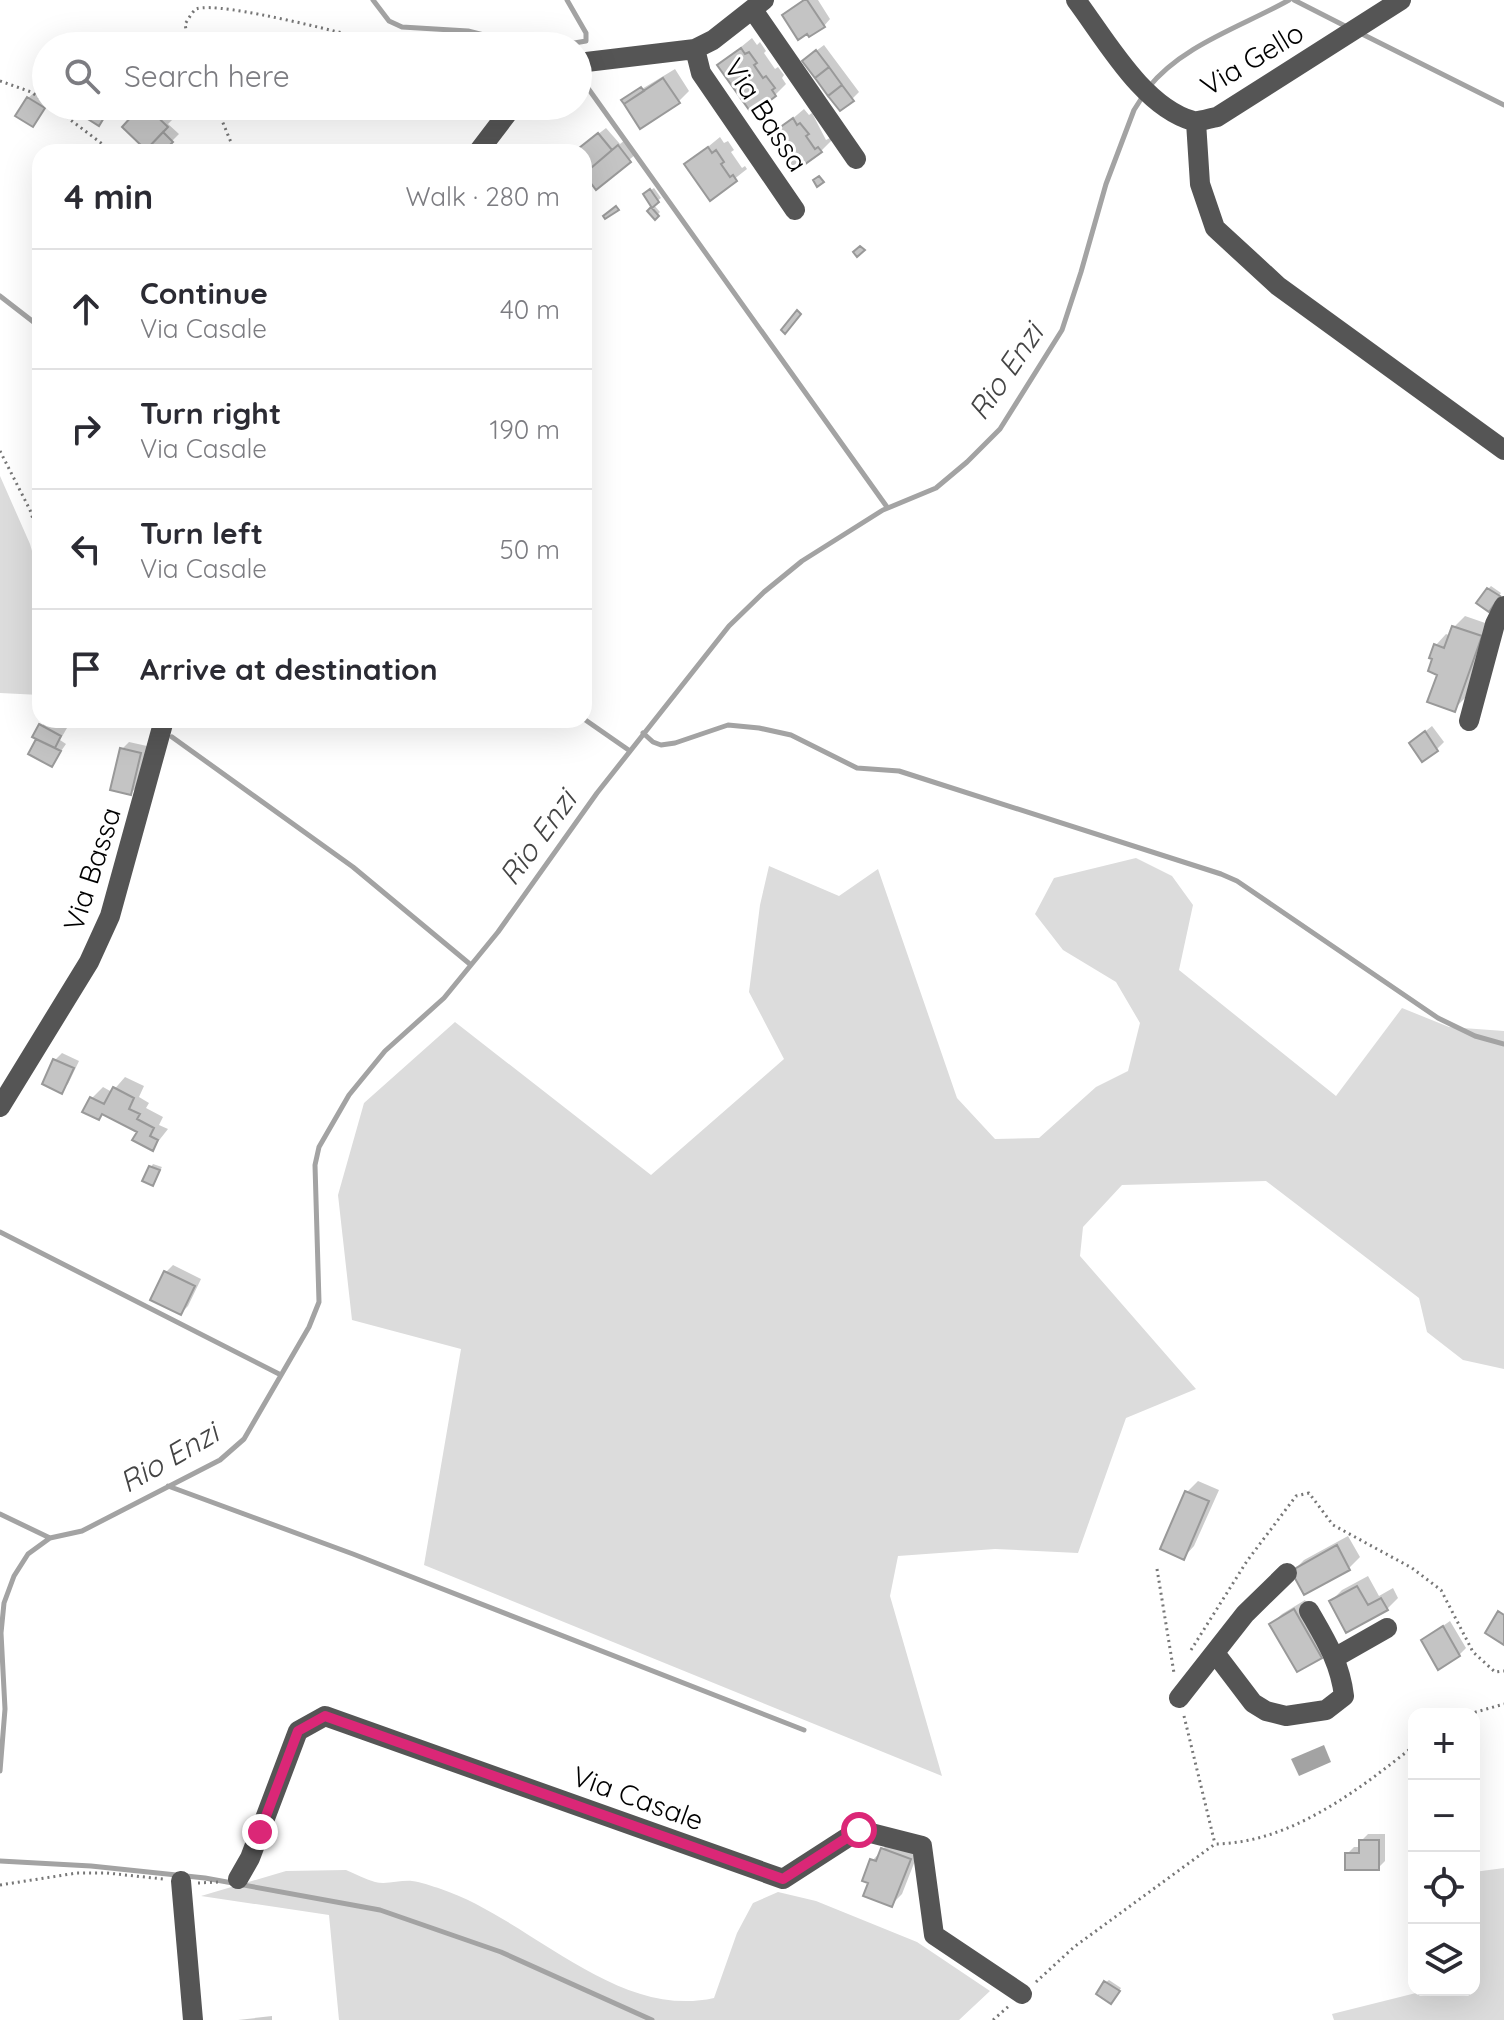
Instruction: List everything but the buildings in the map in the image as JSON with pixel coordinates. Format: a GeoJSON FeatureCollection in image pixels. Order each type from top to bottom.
{"type":"FeatureCollection","features":[{"type":"Feature","properties":{"kind":"street","name":"Via Gello"},"geometry":{"type":"LineString","coordinates":[[1076,0],[1144,90],[1170,110],[1196,122],[1217,117],[1401,0]]}},
{"type":"Feature","properties":{"kind":"street","name":"Via Bassa"},"geometry":{"type":"LineString","coordinates":[[592,61],[695,49],[713,40],[759,5],[856,159]]}},
{"type":"Feature","properties":{"kind":"street","name":"Via Bassa"},"geometry":{"type":"LineString","coordinates":[[695,49],[701,73],[795,210]]}},
{"type":"Feature","properties":{"kind":"street"},"geometry":{"type":"LineString","coordinates":[[484,144],[502,120]]}},
{"type":"Feature","properties":{"kind":"street"},"geometry":{"type":"LineString","coordinates":[[1196,122],[1200,184],[1215,228],[1278,286],[1504,450]]}},
{"type":"Feature","properties":{"kind":"street"},"geometry":{"type":"LineString","coordinates":[[1469,721],[1495,624],[1504,606]]}},
{"type":"Feature","properties":{"kind":"street","name":"Via Bassa"},"geometry":{"type":"LineString","coordinates":[[0,1107],[89,962],[110,916],[162,728]]}},
{"type":"Feature","properties":{"kind":"street"},"geometry":{"type":"LineString","coordinates":[[1179,1698],[1245,1614],[1287,1573]]}},
{"type":"Feature","properties":{"kind":"street"},"geometry":{"type":"LineString","coordinates":[[1215,1653],[1253,1703],[1266,1711],[1286,1716],[1326,1710],[1344,1696],[1342,1674],[1336,1657],[1309,1611]]}},
{"type":"Feature","properties":{"kind":"street"},"geometry":{"type":"LineString","coordinates":[[1336,1657],[1387,1628]]}},
{"type":"Feature","properties":{"kind":"street","name":"Via Casale"},"geometry":{"type":"LineString","coordinates":[[238,1879],[250,1858],[298,1731],[325,1716],[783,1879],[859,1830],[922,1846],[934,1935],[1022,1994]]}},
{"type":"Feature","properties":{"kind":"street"},"geometry":{"type":"LineString","coordinates":[[181,1881],[193,2020]]}},
{"type":"Feature","properties":{"kind":"path"},"geometry":{"type":"LineString","coordinates":[[186,32],[185,24],[196,9],[212,4],[311,22],[344,32]]}},
{"type":"Feature","properties":{"kind":"path"},"geometry":{"type":"LineString","coordinates":[[0,81],[32,93]]}},
{"type":"Feature","properties":{"kind":"path"},"geometry":{"type":"LineString","coordinates":[[71,120],[102,144]]}},
{"type":"Feature","properties":{"kind":"path"},"geometry":{"type":"LineString","coordinates":[[222,120],[232,144]]}},
{"type":"Feature","properties":{"kind":"path"},"geometry":{"type":"LineString","coordinates":[[0,451],[15,475],[32,519]]}},
{"type":"Feature","properties":{"kind":"path"},"geometry":{"type":"LineString","coordinates":[[1157,1569],[1174,1677]]}},
{"type":"Feature","properties":{"kind":"path"},"geometry":{"type":"LineString","coordinates":[[1480,1711],[1504,1704]]}},
{"type":"Feature","properties":{"kind":"path"},"geometry":{"type":"LineString","coordinates":[[993,2020],[1074,1947],[1144,1899],[1215,1844],[1242,1844],[1273,1834],[1343,1800],[1408,1751]]}},
{"type":"Feature","properties":{"kind":"path"},"geometry":{"type":"LineString","coordinates":[[0,1885],[77,1873],[208,1883]]}},
{"type":"Feature","properties":{"kind":"shaded area"},"geometry":{"type":"Polygon","coordinates":[[[0,476],[32,551],[32,695],[0,693],[0,476]]]}},
{"type":"Feature","properties":{"kind":"shaded area"},"geometry":{"type":"Polygon","coordinates":[[[1136,858],[1172,876],[1193,905],[1179,970],[1336,1096],[1402,1008],[1449,1027],[1504,1031],[1504,1369],[1463,1360],[1427,1332],[1419,1298],[1266,1181],[1122,1185],[1083,1227],[1080,1256],[1196,1389],[1126,1418],[1078,1553],[995,1549],[898,1556],[890,1596],[942,1776],[424,1565],[461,1349],[352,1320],[338,1195],[364,1103],[455,1022],[651,1175],[784,1059],[749,992],[760,905],[769,866],[839,896],[878,869],[957,1098],[995,1139],[1039,1138],[1096,1087],[1128,1071],[1140,1023],[1116,982],[1063,950],[1035,914],[1054,878],[1136,858]]]}},
{"type":"Feature","properties":{"kind":"shaded area"},"geometry":{"type":"Polygon","coordinates":[[[1324,1745],[1331,1762],[1299,1776],[1291,1759],[1324,1745]]]}},
{"type":"Feature","properties":{"kind":"shaded area"},"geometry":{"type":"Polygon","coordinates":[[[1504,1868],[1504,2020],[1334,2020],[1332,2014],[1408,1995],[1480,1996],[1480,1871],[1504,1868]]]}},
{"type":"Feature","properties":{"kind":"shaded area"},"geometry":{"type":"Polygon","coordinates":[[[346,1870],[375,1882],[412,1881],[441,1889],[474,1903],[608,1981],[643,1994],[678,2001],[714,1998],[737,1933],[753,1903],[778,1892],[816,1901],[917,1942],[990,1991],[959,2020],[339,2020],[329,1915],[201,1896],[286,1871],[346,1870]]]}},
{"type":"Feature","properties":{"kind":"waterway"},"geometry":{"type":"LineString","coordinates":[[373,0],[389,21],[402,27],[472,32]]}},
{"type":"Feature","properties":{"kind":"waterway"},"geometry":{"type":"LineString","coordinates":[[567,0],[585,32]]}},
{"type":"Feature","properties":{"kind":"waterway","name":"Rio Enzi"},"geometry":{"type":"LineString","coordinates":[[1148,88],[1195,48],[1289,0]]}},
{"type":"Feature","properties":{"kind":"waterway"},"geometry":{"type":"LineString","coordinates":[[1294,0],[1349,28]]}},
{"type":"Feature","properties":{"kind":"waterway"},"geometry":{"type":"LineString","coordinates":[[1362,34],[1504,105]]}},
{"type":"Feature","properties":{"kind":"waterway"},"geometry":{"type":"LineString","coordinates":[[592,94],[887,507]]}},
{"type":"Feature","properties":{"kind":"waterway","name":"Rio Enzi"},"geometry":{"type":"LineString","coordinates":[[0,1771],[5,1709],[1,1633],[4,1603],[14,1576],[28,1554],[50,1538],[82,1531],[220,1460],[244,1439],[309,1327],[319,1302],[315,1165],[319,1147],[349,1095],[385,1051],[444,998],[498,932],[597,793],[729,626],[802,561],[883,510],[936,488],[1000,429],[1062,330],[1106,184],[1134,110],[1143,96]]}},
{"type":"Feature","properties":{"kind":"waterway"},"geometry":{"type":"LineString","coordinates":[[0,296],[32,321]]}},
{"type":"Feature","properties":{"kind":"waterway"},"geometry":{"type":"LineString","coordinates":[[592,725],[630,751]]}},
{"type":"Feature","properties":{"kind":"waterway"},"geometry":{"type":"LineString","coordinates":[[643,733],[661,745],[728,725],[791,735],[857,768],[899,771],[1221,874],[1237,881],[1438,1018],[1475,1036],[1504,1044]]}},
{"type":"Feature","properties":{"kind":"waterway"},"geometry":{"type":"LineString","coordinates":[[172,737],[353,867],[471,965]]}},
{"type":"Feature","properties":{"kind":"waterway"},"geometry":{"type":"LineString","coordinates":[[0,1232],[281,1375]]}},
{"type":"Feature","properties":{"kind":"waterway"},"geometry":{"type":"LineString","coordinates":[[168,1486],[353,1554],[804,1730]]}},
{"type":"Feature","properties":{"kind":"waterway"},"geometry":{"type":"LineString","coordinates":[[0,1514],[50,1538]]}},
{"type":"Feature","properties":{"kind":"waterway"},"geometry":{"type":"LineString","coordinates":[[0,1861],[91,1866],[205,1878],[380,1910],[501,1952],[652,2020]]}},
{"type":"Feature","properties":{"kind":"route"},"geometry":{"type":"LineString","coordinates":[[260,1832],[298,1731],[325,1716],[783,1879],[859,1830]]}}]}
